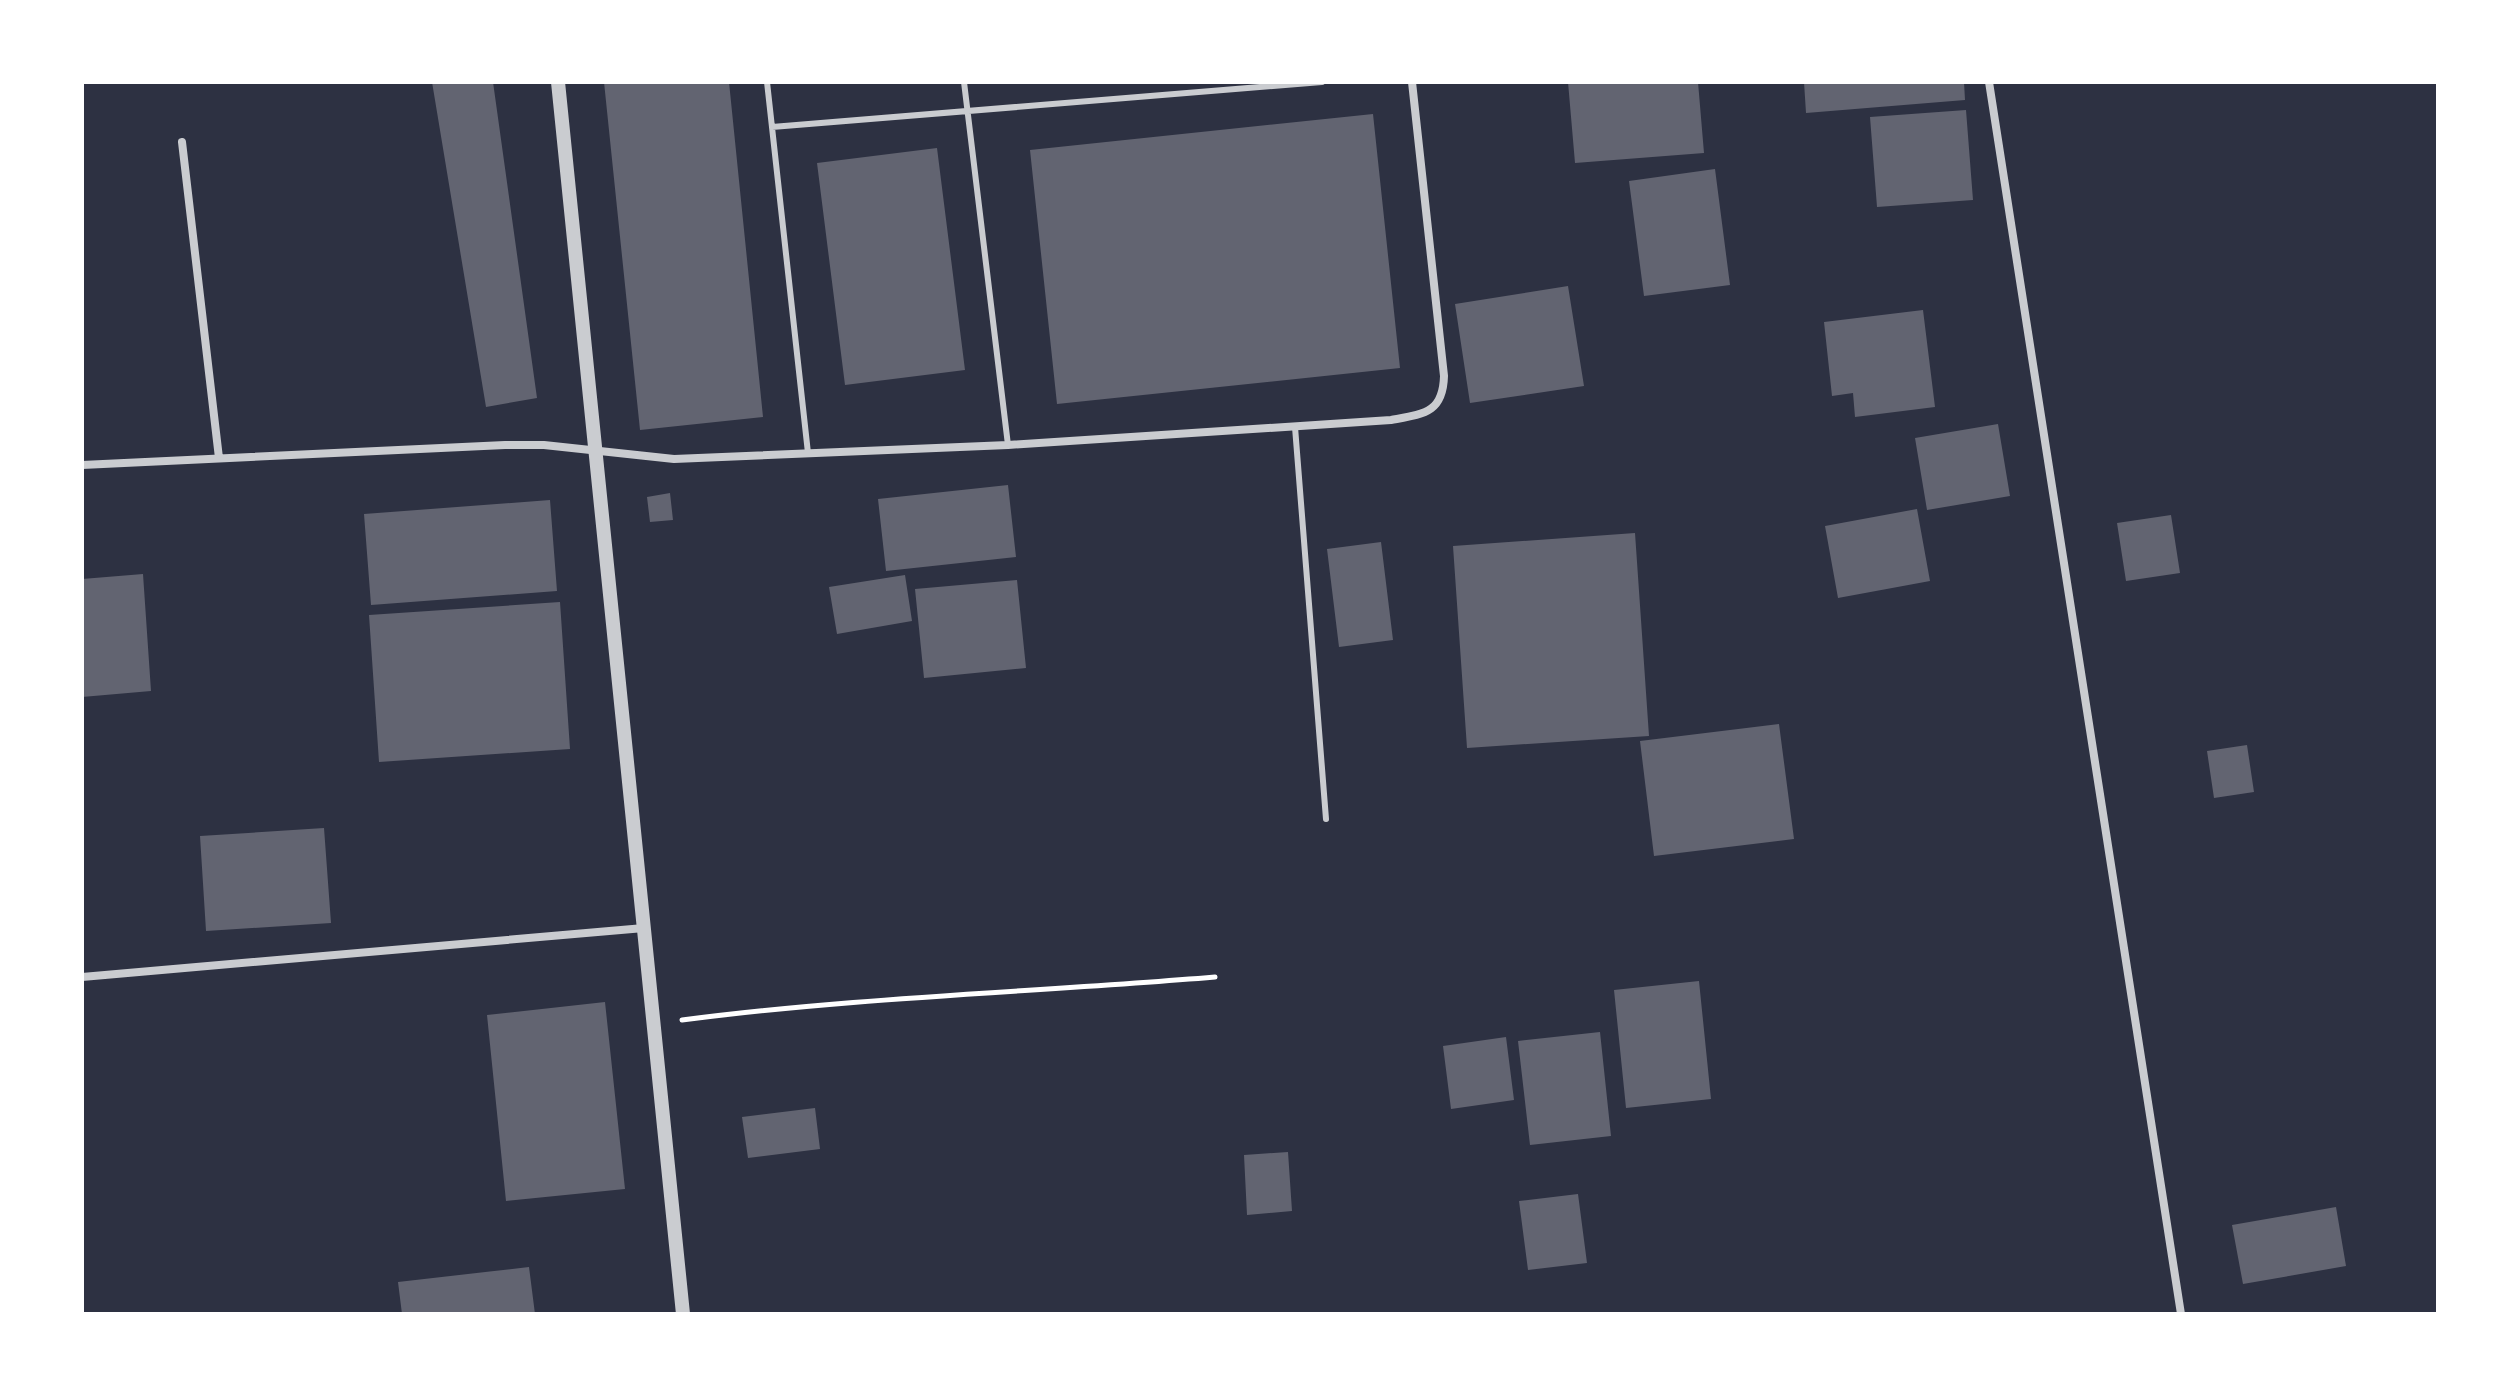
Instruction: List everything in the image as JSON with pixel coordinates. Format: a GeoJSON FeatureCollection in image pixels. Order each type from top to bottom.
{"type":"FeatureCollection","features":[{"type":"Feature","properties":{"kind":"street"},"geometry":{"type":"LineString","coordinates":[[558,82],[683,1314]]}},
{"type":"Feature","properties":{"kind":"street"},"geometry":{"type":"LineString","coordinates":[[82,465],[505,445],[674,459],[1008,445],[1295,427],[1420,415],[1434,407],[1444,396],[1444,376],[1412,82]]}},
{"type":"Feature","properties":{"kind":"street"},"geometry":{"type":"LineString","coordinates":[[1989,82],[2181,1314]]}},
{"type":"Feature","properties":{"kind":"street"},"geometry":{"type":"LineString","coordinates":[[182,142],[219,458]]}},
{"type":"Feature","properties":{"kind":"street"},"geometry":{"type":"LineString","coordinates":[[82,977],[644,928]]}},
{"type":"Feature","properties":{"kind":"lane"},"geometry":{"type":"LineString","coordinates":[[767,82],[808,453]]}},
{"type":"Feature","properties":{"kind":"lane"},"geometry":{"type":"LineString","coordinates":[[964,82],[1008,445]]}},
{"type":"Feature","properties":{"kind":"lane"},"geometry":{"type":"LineString","coordinates":[[772,127],[1322,82]]}},
{"type":"Feature","properties":{"kind":"lane"},"geometry":{"type":"LineString","coordinates":[[1295,427],[1326,819]]}},
{"type":"Feature","properties":{"kind":"path"},"geometry":{"type":"LineString","coordinates":[[653,1023],[903,996],[1072,989],[1215,977]]}},
{"type":"Feature","properties":{"kind":"building"},"geometry":{"type":"Polygon","coordinates":[[[432,82],[493,82],[537,398],[486,407],[432,82]]]}},
{"type":"Feature","properties":{"kind":"building"},"geometry":{"type":"Polygon","coordinates":[[[604,82],[729,82],[763,417],[640,430],[604,82]]]}},
{"type":"Feature","properties":{"kind":"building"},"geometry":{"type":"Polygon","coordinates":[[[1568,82],[1698,82],[1704,153],[1575,163],[1568,82]]]}},
{"type":"Feature","properties":{"kind":"building"},"geometry":{"type":"Polygon","coordinates":[[[1804,82],[1964,82],[1965,100],[1806,113],[1804,82]]]}},
{"type":"Feature","properties":{"kind":"building"},"geometry":{"type":"Polygon","coordinates":[[[1966,110],[1973,200],[1877,207],[1870,117],[1966,110]]]}},
{"type":"Feature","properties":{"kind":"building"},"geometry":{"type":"Polygon","coordinates":[[[1373,114],[1400,368],[1057,404],[1030,150],[1373,114]]]}},
{"type":"Feature","properties":{"kind":"building"},"geometry":{"type":"Polygon","coordinates":[[[937,148],[965,370],[845,385],[817,163],[937,148]]]}},
{"type":"Feature","properties":{"kind":"building"},"geometry":{"type":"Polygon","coordinates":[[[1715,169],[1730,285],[1644,296],[1629,181],[1715,169]]]}},
{"type":"Feature","properties":{"kind":"building"},"geometry":{"type":"Polygon","coordinates":[[[1568,286],[1584,386],[1470,403],[1455,304],[1568,286]]]}},
{"type":"Feature","properties":{"kind":"building"},"geometry":{"type":"Polygon","coordinates":[[[1923,310],[1935,407],[1855,417],[1853,393],[1832,396],[1824,322],[1923,310]]]}},
{"type":"Feature","properties":{"kind":"building"},"geometry":{"type":"Polygon","coordinates":[[[1998,424],[2010,496],[1927,510],[1915,438],[1998,424]]]}},
{"type":"Feature","properties":{"kind":"building"},"geometry":{"type":"Polygon","coordinates":[[[1008,485],[1016,557],[886,571],[878,499],[1008,485]]]}},
{"type":"Feature","properties":{"kind":"building"},"geometry":{"type":"Polygon","coordinates":[[[670,493],[673,520],[650,522],[647,497],[670,493]]]}},
{"type":"Feature","properties":{"kind":"building"},"geometry":{"type":"Polygon","coordinates":[[[550,500],[557,591],[371,605],[364,514],[550,500]]]}},
{"type":"Feature","properties":{"kind":"building"},"geometry":{"type":"Polygon","coordinates":[[[1917,509],[1930,581],[1838,598],[1825,526],[1917,509]]]}},
{"type":"Feature","properties":{"kind":"building"},"geometry":{"type":"Polygon","coordinates":[[[2171,515],[2180,573],[2126,581],[2117,523],[2171,515]]]}},
{"type":"Feature","properties":{"kind":"building"},"geometry":{"type":"Polygon","coordinates":[[[1635,533],[1649,736],[1467,748],[1453,546],[1635,533]]]}},
{"type":"Feature","properties":{"kind":"building"},"geometry":{"type":"Polygon","coordinates":[[[1381,542],[1393,640],[1339,647],[1327,549],[1381,542]]]}},
{"type":"Feature","properties":{"kind":"building"},"geometry":{"type":"Polygon","coordinates":[[[143,574],[151,691],[82,697],[82,579],[143,574]]]}},
{"type":"Feature","properties":{"kind":"building"},"geometry":{"type":"Polygon","coordinates":[[[905,575],[912,621],[837,634],[829,587],[905,575]]]}},
{"type":"Feature","properties":{"kind":"building"},"geometry":{"type":"Polygon","coordinates":[[[1017,580],[1026,668],[924,678],[915,589],[1017,580]]]}},
{"type":"Feature","properties":{"kind":"building"},"geometry":{"type":"Polygon","coordinates":[[[560,602],[570,749],[379,762],[369,615],[560,602]]]}},
{"type":"Feature","properties":{"kind":"building"},"geometry":{"type":"Polygon","coordinates":[[[1779,724],[1794,839],[1654,856],[1640,741],[1779,724]]]}},
{"type":"Feature","properties":{"kind":"building"},"geometry":{"type":"Polygon","coordinates":[[[2247,745],[2254,792],[2214,798],[2207,751],[2247,745]]]}},
{"type":"Feature","properties":{"kind":"building"},"geometry":{"type":"Polygon","coordinates":[[[324,828],[331,923],[206,931],[200,836],[324,828]]]}},
{"type":"Feature","properties":{"kind":"building"},"geometry":{"type":"Polygon","coordinates":[[[1699,981],[1711,1099],[1626,1108],[1614,990],[1699,981]]]}},
{"type":"Feature","properties":{"kind":"building"},"geometry":{"type":"Polygon","coordinates":[[[605,1002],[625,1189],[506,1201],[487,1015],[605,1002]]]}},
{"type":"Feature","properties":{"kind":"building"},"geometry":{"type":"Polygon","coordinates":[[[1600,1032],[1611,1136],[1530,1145],[1518,1041],[1600,1032]]]}},
{"type":"Feature","properties":{"kind":"building"},"geometry":{"type":"Polygon","coordinates":[[[1506,1037],[1514,1100],[1451,1109],[1443,1046],[1506,1037]]]}},
{"type":"Feature","properties":{"kind":"building"},"geometry":{"type":"Polygon","coordinates":[[[815,1108],[820,1149],[748,1158],[742,1117],[815,1108]]]}},
{"type":"Feature","properties":{"kind":"building"},"geometry":{"type":"Polygon","coordinates":[[[1288,1152],[1292,1211],[1247,1215],[1244,1155],[1288,1152]]]}},
{"type":"Feature","properties":{"kind":"building"},"geometry":{"type":"Polygon","coordinates":[[[1578,1194],[1587,1263],[1528,1270],[1519,1201],[1578,1194]]]}},
{"type":"Feature","properties":{"kind":"building"},"geometry":{"type":"Polygon","coordinates":[[[2336,1207],[2346,1266],[2243,1284],[2232,1225],[2336,1207]]]}},
{"type":"Feature","properties":{"kind":"building"},"geometry":{"type":"Polygon","coordinates":[[[529,1267],[535,1314],[402,1314],[398,1282],[529,1267]]]}}]}
